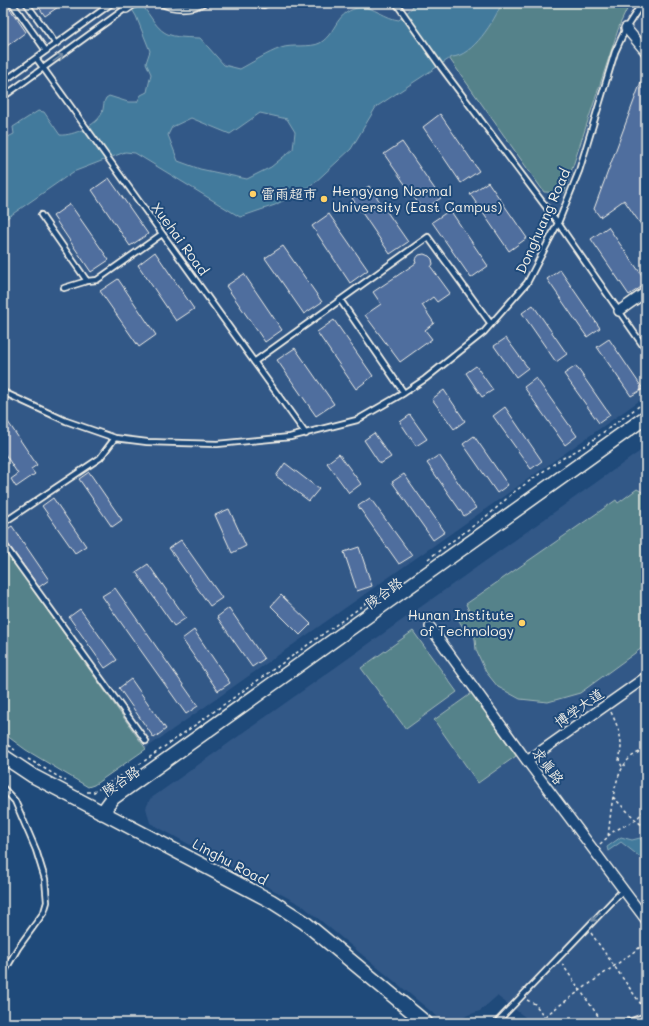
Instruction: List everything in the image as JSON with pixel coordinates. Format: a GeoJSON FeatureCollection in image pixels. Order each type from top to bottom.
{"type":"FeatureCollection","features":[{"type":"Feature","properties":{"kind":"street"},"geometry":{"type":"LineString","coordinates":[[626,28],[646,52]]}},
{"type":"Feature","properties":{"kind":"street"},"geometry":{"type":"LineString","coordinates":[[619,311],[646,292]]}},
{"type":"Feature","properties":{"kind":"street","name":"陵合路"},"geometry":{"type":"LineString","coordinates":[[102,813],[113,798],[646,417]]}},
{"type":"Feature","properties":{"kind":"street","name":"陵合路"},"geometry":{"type":"LineString","coordinates":[[102,813],[129,796],[646,425]]}},
{"type":"Feature","properties":{"kind":"street","name":"求真路"},"geometry":{"type":"LineString","coordinates":[[430,627],[527,761],[646,920]]}},
{"type":"Feature","properties":{"kind":"street","name":"博学大道"},"geometry":{"type":"LineString","coordinates":[[527,761],[646,677]]}},
{"type":"Feature","properties":{"kind":"street","name":"Linghu Road"},"geometry":{"type":"LineString","coordinates":[[3,756],[33,776],[271,901],[304,922],[426,1023]]}},
{"type":"Feature","properties":{"kind":"lane"},"geometry":{"type":"LineString","coordinates":[[12,3],[46,51]]}},
{"type":"Feature","properties":{"kind":"lane"},"geometry":{"type":"LineString","coordinates":[[26,3],[56,44]]}},
{"type":"Feature","properties":{"kind":"lane"},"geometry":{"type":"LineString","coordinates":[[3,82],[112,3]]}},
{"type":"Feature","properties":{"kind":"lane"},"geometry":{"type":"LineString","coordinates":[[160,3],[171,8],[194,7],[204,3]]}},
{"type":"Feature","properties":{"kind":"lane"},"geometry":{"type":"LineString","coordinates":[[250,3],[264,5],[267,3]]}},
{"type":"Feature","properties":{"kind":"lane"},"geometry":{"type":"LineString","coordinates":[[396,3],[441,67],[558,223],[646,350]]}},
{"type":"Feature","properties":{"kind":"lane","name":"Donghuang Road"},"geometry":{"type":"LineString","coordinates":[[3,392],[66,421],[115,438],[147,442],[217,444],[306,434],[357,420],[404,393],[425,379],[484,332],[527,284],[558,223],[579,171],[615,52],[626,28],[642,3]]}},
{"type":"Feature","properties":{"kind":"lane"},"geometry":{"type":"LineString","coordinates":[[3,97],[129,5]]}},
{"type":"Feature","properties":{"kind":"lane","name":"Xuehai Road"},"geometry":{"type":"LineString","coordinates":[[36,58],[306,434]]}},
{"type":"Feature","properties":{"kind":"lane"},"geometry":{"type":"LineString","coordinates":[[41,215],[87,281]]}},
{"type":"Feature","properties":{"kind":"lane"},"geometry":{"type":"LineString","coordinates":[[64,288],[87,281],[97,280],[162,234]]}},
{"type":"Feature","properties":{"kind":"lane"},"geometry":{"type":"LineString","coordinates":[[254,362],[341,301],[428,237],[491,324]]}},
{"type":"Feature","properties":{"kind":"lane"},"geometry":{"type":"LineString","coordinates":[[341,301],[404,393]]}},
{"type":"Feature","properties":{"kind":"lane"},"geometry":{"type":"LineString","coordinates":[[3,523],[100,458],[115,438]]}},
{"type":"Feature","properties":{"kind":"lane"},"geometry":{"type":"LineString","coordinates":[[3,543],[146,741]]}},
{"type":"Feature","properties":{"kind":"lane"},"geometry":{"type":"LineString","coordinates":[[3,788],[15,801],[36,850],[45,879],[46,902],[44,912],[18,948],[3,974]]}},
{"type":"Feature","properties":{"kind":"lane"},"geometry":{"type":"LineString","coordinates":[[496,1023],[624,889]]}},
{"type":"Feature","properties":{"kind":"lane"},"geometry":{"type":"LineString","coordinates":[[626,1023],[646,1016]]}},
{"type":"Feature","properties":{"kind":"path"},"geometry":{"type":"LineString","coordinates":[[424,561],[492,512],[527,483],[558,461],[586,445],[646,401]]}},
{"type":"Feature","properties":{"kind":"path"},"geometry":{"type":"LineString","coordinates":[[86,792],[94,792],[143,762],[393,584]]}},
{"type":"Feature","properties":{"kind":"path"},"geometry":{"type":"LineString","coordinates":[[608,704],[621,732],[622,751],[619,760],[623,769]]}},
{"type":"Feature","properties":{"kind":"path"},"geometry":{"type":"LineString","coordinates":[[3,742],[19,753]]}},
{"type":"Feature","properties":{"kind":"path"},"geometry":{"type":"LineString","coordinates":[[608,837],[614,797],[623,769],[628,760],[646,748]]}},
{"type":"Feature","properties":{"kind":"path"},"geometry":{"type":"LineString","coordinates":[[25,757],[73,784]]}},
{"type":"Feature","properties":{"kind":"path"},"geometry":{"type":"LineString","coordinates":[[614,797],[646,830]]}},
{"type":"Feature","properties":{"kind":"path"},"geometry":{"type":"LineString","coordinates":[[594,849],[614,831],[636,820],[646,808]]}},
{"type":"Feature","properties":{"kind":"path"},"geometry":{"type":"LineString","coordinates":[[587,927],[646,1011]]}},
{"type":"Feature","properties":{"kind":"path"},"geometry":{"type":"LineString","coordinates":[[545,1016],[646,942]]}},
{"type":"Feature","properties":{"kind":"path"},"geometry":{"type":"LineString","coordinates":[[557,958],[603,1023]]}},
{"type":"Feature","properties":{"kind":"path"},"geometry":{"type":"LineString","coordinates":[[521,996],[535,1004],[545,1016],[548,1023]]}},
{"type":"Feature","properties":{"kind":"shaded area","name":"Hengyang Normal University (East Campus)"},"geometry":{"type":"Polygon","coordinates":[[[3,3],[646,3],[646,396],[94,785],[88,787],[26,750],[3,733],[3,3]]]}},
{"type":"Feature","properties":{"kind":"shaded area"},"geometry":{"type":"Polygon","coordinates":[[[128,3],[141,3],[154,22],[164,32],[177,37],[200,38],[224,65],[240,69],[281,48],[320,43],[326,38],[341,17],[353,9],[366,7],[399,20],[417,3],[502,3],[488,28],[468,51],[452,57],[376,107],[351,149],[312,185],[275,205],[240,217],[135,153],[125,152],[73,172],[4,220],[6,262],[3,264],[3,134],[8,137],[14,134],[13,127],[38,111],[44,112],[60,135],[71,134],[84,129],[95,122],[102,113],[105,100],[109,96],[128,102],[137,102],[141,95],[147,92],[151,74],[146,63],[150,51],[136,16],[128,3]],[[260,113],[230,134],[191,118],[172,127],[168,135],[178,161],[200,169],[247,179],[271,167],[293,149],[295,132],[287,119],[260,113]]]}},
{"type":"Feature","properties":{"kind":"shaded area","name":"Hunan Institute of Technology"},"geometry":{"type":"Polygon","coordinates":[[[646,447],[646,1023],[533,1023],[497,996],[480,1011],[468,1015],[453,1023],[445,1023],[303,906],[150,823],[146,808],[150,799],[646,447]]]}},
{"type":"Feature","properties":{"kind":"shaded area"},"geometry":{"type":"Polygon","coordinates":[[[621,837],[632,840],[640,838],[646,848],[646,858],[640,857],[621,842],[608,851],[607,847],[621,837]]]}},
{"type":"Feature","properties":{"kind":"green space"},"geometry":{"type":"Polygon","coordinates":[[[410,3],[630,3],[620,24],[564,193],[544,192],[410,3]]]}},
{"type":"Feature","properties":{"kind":"green space"},"geometry":{"type":"Polygon","coordinates":[[[637,489],[646,494],[646,645],[580,693],[548,702],[520,699],[498,687],[486,672],[476,650],[474,629],[467,634],[458,619],[469,611],[466,604],[616,500],[618,503],[637,489]]]}},
{"type":"Feature","properties":{"kind":"green space"},"geometry":{"type":"Polygon","coordinates":[[[3,548],[146,749],[94,785],[88,787],[26,750],[3,733],[3,548]]]}},
{"type":"Feature","properties":{"kind":"green space"},"geometry":{"type":"Polygon","coordinates":[[[413,631],[457,692],[406,729],[361,668],[413,631]]]}},
{"type":"Feature","properties":{"kind":"green space"},"geometry":{"type":"Polygon","coordinates":[[[472,693],[516,756],[478,783],[434,720],[472,693]]]}},
{"type":"Feature","properties":{"kind":"building"},"geometry":{"type":"Polygon","coordinates":[[[3,3],[6,3],[26,32],[3,49],[3,3]]]}},
{"type":"Feature","properties":{"kind":"building"},"geometry":{"type":"Polygon","coordinates":[[[36,3],[64,3],[45,16],[36,3]]]}},
{"type":"Feature","properties":{"kind":"building"},"geometry":{"type":"Polygon","coordinates":[[[645,71],[646,232],[624,200],[600,217],[594,209],[645,71]]]}},
{"type":"Feature","properties":{"kind":"building"},"geometry":{"type":"Polygon","coordinates":[[[440,114],[479,171],[461,183],[423,127],[440,114]]]}},
{"type":"Feature","properties":{"kind":"building"},"geometry":{"type":"Polygon","coordinates":[[[402,142],[441,198],[423,210],[384,154],[402,142]]]}},
{"type":"Feature","properties":{"kind":"building"},"geometry":{"type":"Polygon","coordinates":[[[109,178],[148,234],[130,246],[92,190],[109,178]]]}},
{"type":"Feature","properties":{"kind":"building"},"geometry":{"type":"Polygon","coordinates":[[[488,182],[527,238],[509,251],[470,194],[488,182]]]}},
{"type":"Feature","properties":{"kind":"building"},"geometry":{"type":"Polygon","coordinates":[[[369,186],[408,242],[390,254],[352,198],[369,186]]]}},
{"type":"Feature","properties":{"kind":"building"},"geometry":{"type":"Polygon","coordinates":[[[70,204],[109,260],[91,272],[53,216],[70,204]]]}},
{"type":"Feature","properties":{"kind":"building"},"geometry":{"type":"Polygon","coordinates":[[[450,210],[488,266],[471,278],[432,222],[450,210]]]}},
{"type":"Feature","properties":{"kind":"building"},"geometry":{"type":"Polygon","coordinates":[[[329,214],[368,270],[350,283],[312,226],[329,214]]]}},
{"type":"Feature","properties":{"kind":"building"},"geometry":{"type":"Polygon","coordinates":[[[608,227],[646,281],[646,284],[629,295],[591,239],[608,227]]]}},
{"type":"Feature","properties":{"kind":"building"},"geometry":{"type":"Polygon","coordinates":[[[283,246],[322,302],[304,314],[265,258],[283,246]]]}},
{"type":"Feature","properties":{"kind":"building"},"geometry":{"type":"Polygon","coordinates":[[[155,252],[194,309],[176,321],[138,265],[155,252]]]}},
{"type":"Feature","properties":{"kind":"building"},"geometry":{"type":"Polygon","coordinates":[[[424,254],[432,259],[433,264],[431,267],[450,293],[437,302],[433,297],[422,305],[434,323],[425,330],[432,339],[400,362],[365,315],[381,304],[373,292],[416,263],[415,260],[419,255],[424,254]]]}},
{"type":"Feature","properties":{"kind":"building"},"geometry":{"type":"Polygon","coordinates":[[[560,270],[600,328],[587,337],[547,279],[560,270]]]}},
{"type":"Feature","properties":{"kind":"building"},"geometry":{"type":"Polygon","coordinates":[[[244,274],[282,330],[265,342],[226,286],[244,274]]]}},
{"type":"Feature","properties":{"kind":"building"},"geometry":{"type":"Polygon","coordinates":[[[118,279],[156,335],[139,347],[100,291],[118,279]]]}},
{"type":"Feature","properties":{"kind":"building"},"geometry":{"type":"Polygon","coordinates":[[[533,305],[567,354],[556,362],[522,313],[533,305]]]}},
{"type":"Feature","properties":{"kind":"building"},"geometry":{"type":"Polygon","coordinates":[[[334,320],[373,376],[356,389],[317,332],[334,320]]]}},
{"type":"Feature","properties":{"kind":"building"},"geometry":{"type":"Polygon","coordinates":[[[506,338],[528,368],[516,377],[494,346],[506,338]]]}},
{"type":"Feature","properties":{"kind":"building"},"geometry":{"type":"Polygon","coordinates":[[[609,339],[643,389],[631,396],[597,347],[609,339]]]}},
{"type":"Feature","properties":{"kind":"building"},"geometry":{"type":"Polygon","coordinates":[[[295,348],[334,404],[316,416],[277,360],[295,348]]]}},
{"type":"Feature","properties":{"kind":"building"},"geometry":{"type":"Polygon","coordinates":[[[476,366],[493,390],[482,397],[466,373],[476,366]]]}},
{"type":"Feature","properties":{"kind":"building"},"geometry":{"type":"Polygon","coordinates":[[[576,366],[610,415],[599,423],[564,374],[576,366]]]}},
{"type":"Feature","properties":{"kind":"building"},"geometry":{"type":"Polygon","coordinates":[[[536,378],[577,436],[565,445],[524,387],[536,378]]]}},
{"type":"Feature","properties":{"kind":"building"},"geometry":{"type":"Polygon","coordinates":[[[444,390],[465,421],[454,429],[432,399],[444,390]]]}},
{"type":"Feature","properties":{"kind":"building"},"geometry":{"type":"Polygon","coordinates":[[[505,407],[542,461],[531,469],[493,416],[505,407]]]}},
{"type":"Feature","properties":{"kind":"building"},"geometry":{"type":"Polygon","coordinates":[[[410,415],[427,439],[416,446],[400,422],[410,415]]]}},
{"type":"Feature","properties":{"kind":"building"},"geometry":{"type":"Polygon","coordinates":[[[8,422],[37,465],[31,469],[35,474],[16,487],[11,479],[18,474],[3,451],[3,425],[8,422]]]}},
{"type":"Feature","properties":{"kind":"building"},"geometry":{"type":"Polygon","coordinates":[[[374,433],[391,457],[380,464],[364,440],[374,433]]]}},
{"type":"Feature","properties":{"kind":"building"},"geometry":{"type":"Polygon","coordinates":[[[474,436],[508,485],[497,493],[463,444],[474,436]]]}},
{"type":"Feature","properties":{"kind":"building"},"geometry":{"type":"Polygon","coordinates":[[[339,454],[361,484],[349,493],[327,463],[339,454]]]}},
{"type":"Feature","properties":{"kind":"building"},"geometry":{"type":"Polygon","coordinates":[[[439,455],[476,508],[464,516],[427,463],[439,455]]]}},
{"type":"Feature","properties":{"kind":"building"},"geometry":{"type":"Polygon","coordinates":[[[285,463],[319,489],[309,501],[276,476],[285,463]]]}},
{"type":"Feature","properties":{"kind":"building"},"geometry":{"type":"Polygon","coordinates":[[[89,472],[122,520],[112,527],[79,479],[89,472]]]}},
{"type":"Feature","properties":{"kind":"building"},"geometry":{"type":"Polygon","coordinates":[[[404,474],[445,532],[433,540],[392,482],[404,474]]]}},
{"type":"Feature","properties":{"kind":"building"},"geometry":{"type":"Polygon","coordinates":[[[53,498],[86,546],[75,553],[42,506],[53,498]]]}},
{"type":"Feature","properties":{"kind":"building"},"geometry":{"type":"Polygon","coordinates":[[[370,498],[412,556],[399,564],[358,506],[370,498]]]}},
{"type":"Feature","properties":{"kind":"building"},"geometry":{"type":"Polygon","coordinates":[[[229,509],[246,546],[232,553],[215,515],[229,509]]]}},
{"type":"Feature","properties":{"kind":"building"},"geometry":{"type":"Polygon","coordinates":[[[12,526],[49,580],[39,587],[3,537],[3,532],[12,526]]]}},
{"type":"Feature","properties":{"kind":"building"},"geometry":{"type":"Polygon","coordinates":[[[181,540],[222,598],[210,606],[169,548],[181,540]]]}},
{"type":"Feature","properties":{"kind":"building"},"geometry":{"type":"Polygon","coordinates":[[[359,547],[372,586],[357,591],[344,552],[359,547]]]}},
{"type":"Feature","properties":{"kind":"building"},"geometry":{"type":"Polygon","coordinates":[[[148,564],[186,618],[174,626],[136,572],[148,564]]]}},
{"type":"Feature","properties":{"kind":"building"},"geometry":{"type":"Polygon","coordinates":[[[115,588],[198,706],[186,714],[102,596],[115,588]]]}},
{"type":"Feature","properties":{"kind":"building"},"geometry":{"type":"Polygon","coordinates":[[[281,595],[311,624],[300,635],[271,606],[281,595]]]}},
{"type":"Feature","properties":{"kind":"building"},"geometry":{"type":"Polygon","coordinates":[[[229,608],[264,659],[252,667],[217,617],[229,608]]]}},
{"type":"Feature","properties":{"kind":"building"},"geometry":{"type":"Polygon","coordinates":[[[80,609],[117,660],[105,668],[69,617],[80,609]]]}},
{"type":"Feature","properties":{"kind":"building"},"geometry":{"type":"Polygon","coordinates":[[[194,630],[230,683],[218,691],[182,639],[194,630]]]}},
{"type":"Feature","properties":{"kind":"building"},"geometry":{"type":"Polygon","coordinates":[[[131,679],[166,729],[154,738],[119,688],[131,679]]]}},
{"type":"Feature","properties":{"kind":"place","name":"雷雨超市"},"geometry":{"type":"Point","coordinates":[253,194]}},
{"type":"Feature","properties":{"kind":"place","name":"Hengyang Normal University (East Campus)"},"geometry":{"type":"Point","coordinates":[324,199]}},
{"type":"Feature","properties":{"kind":"place","name":"Hunan Institute of Technology"},"geometry":{"type":"Point","coordinates":[522,623]}}]}
